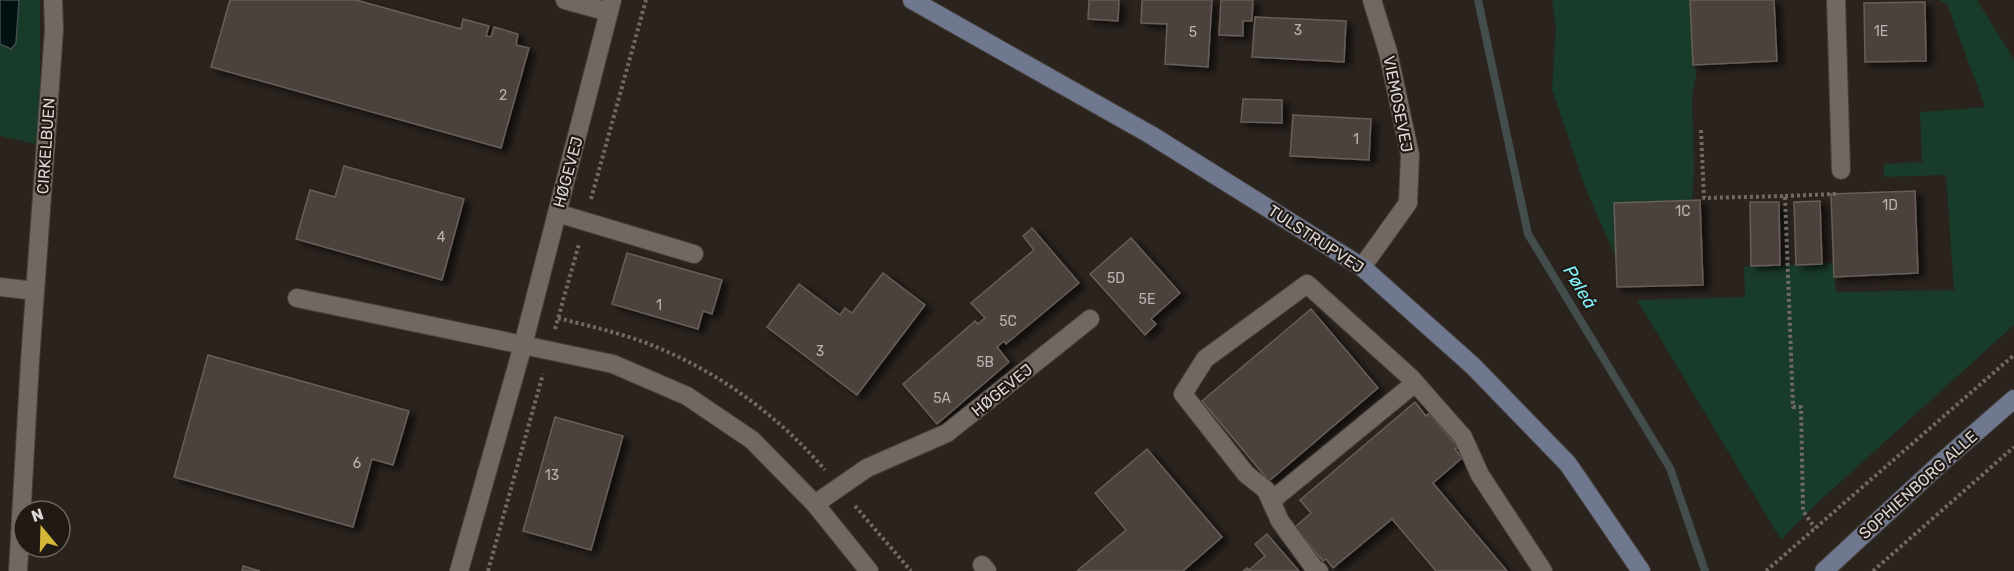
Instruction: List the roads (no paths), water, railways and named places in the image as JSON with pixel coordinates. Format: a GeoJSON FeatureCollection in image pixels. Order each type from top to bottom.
{"type":"FeatureCollection","features":[{"type":"Feature","properties":{"kind":"street","name":"CIRKELBUEN"},"geometry":{"type":"LineString","coordinates":[[18,571],[35,291],[53,51],[53,0]]}},
{"type":"Feature","properties":{"kind":"street"},"geometry":{"type":"LineString","coordinates":[[566,0],[611,6]]}},
{"type":"Feature","properties":{"kind":"street","name":"TULSTRUPVEJ"},"geometry":{"type":"LineString","coordinates":[[912,0],[1151,135],[1362,267],[1473,366],[1568,464],[1641,571]]}},
{"type":"Feature","properties":{"kind":"street","name":"VIEMOSEVEJ"},"geometry":{"type":"LineString","coordinates":[[1362,267],[1408,204],[1410,155],[1388,52],[1372,0]]}},
{"type":"Feature","properties":{"kind":"street"},"geometry":{"type":"LineString","coordinates":[[1836,0],[1841,170]]}},
{"type":"Feature","properties":{"kind":"street","name":"HØGEVEJ"},"geometry":{"type":"LineString","coordinates":[[459,571],[523,345],[611,6]]}},
{"type":"Feature","properties":{"kind":"street"},"geometry":{"type":"LineString","coordinates":[[557,213],[694,254]]}},
{"type":"Feature","properties":{"kind":"street"},"geometry":{"type":"LineString","coordinates":[[1319,571],[1280,521],[1266,490],[1246,474],[1183,394],[1205,359],[1307,284],[1415,383],[1463,437],[1480,475],[1543,571]]}},
{"type":"Feature","properties":{"kind":"street"},"geometry":{"type":"LineString","coordinates":[[0,287],[35,291]]}},
{"type":"Feature","properties":{"kind":"street"},"geometry":{"type":"LineString","coordinates":[[297,298],[613,364],[687,396],[752,440],[814,504],[869,571]]}},
{"type":"Feature","properties":{"kind":"street","name":"HØGEVEJ"},"geometry":{"type":"LineString","coordinates":[[814,504],[867,468],[947,433],[1090,319]]}},
{"type":"Feature","properties":{"kind":"street"},"geometry":{"type":"LineString","coordinates":[[1271,501],[1415,383]]}},
{"type":"Feature","properties":{"kind":"street","name":"SOPHIENBORG ALLE"},"geometry":{"type":"LineString","coordinates":[[1824,571],[2014,399]]}},
{"type":"Feature","properties":{"kind":"waterway","name":"Pøleå"},"geometry":{"type":"LineString","coordinates":[[1478,0],[1528,234],[1670,468],[1705,571]]}}]}
